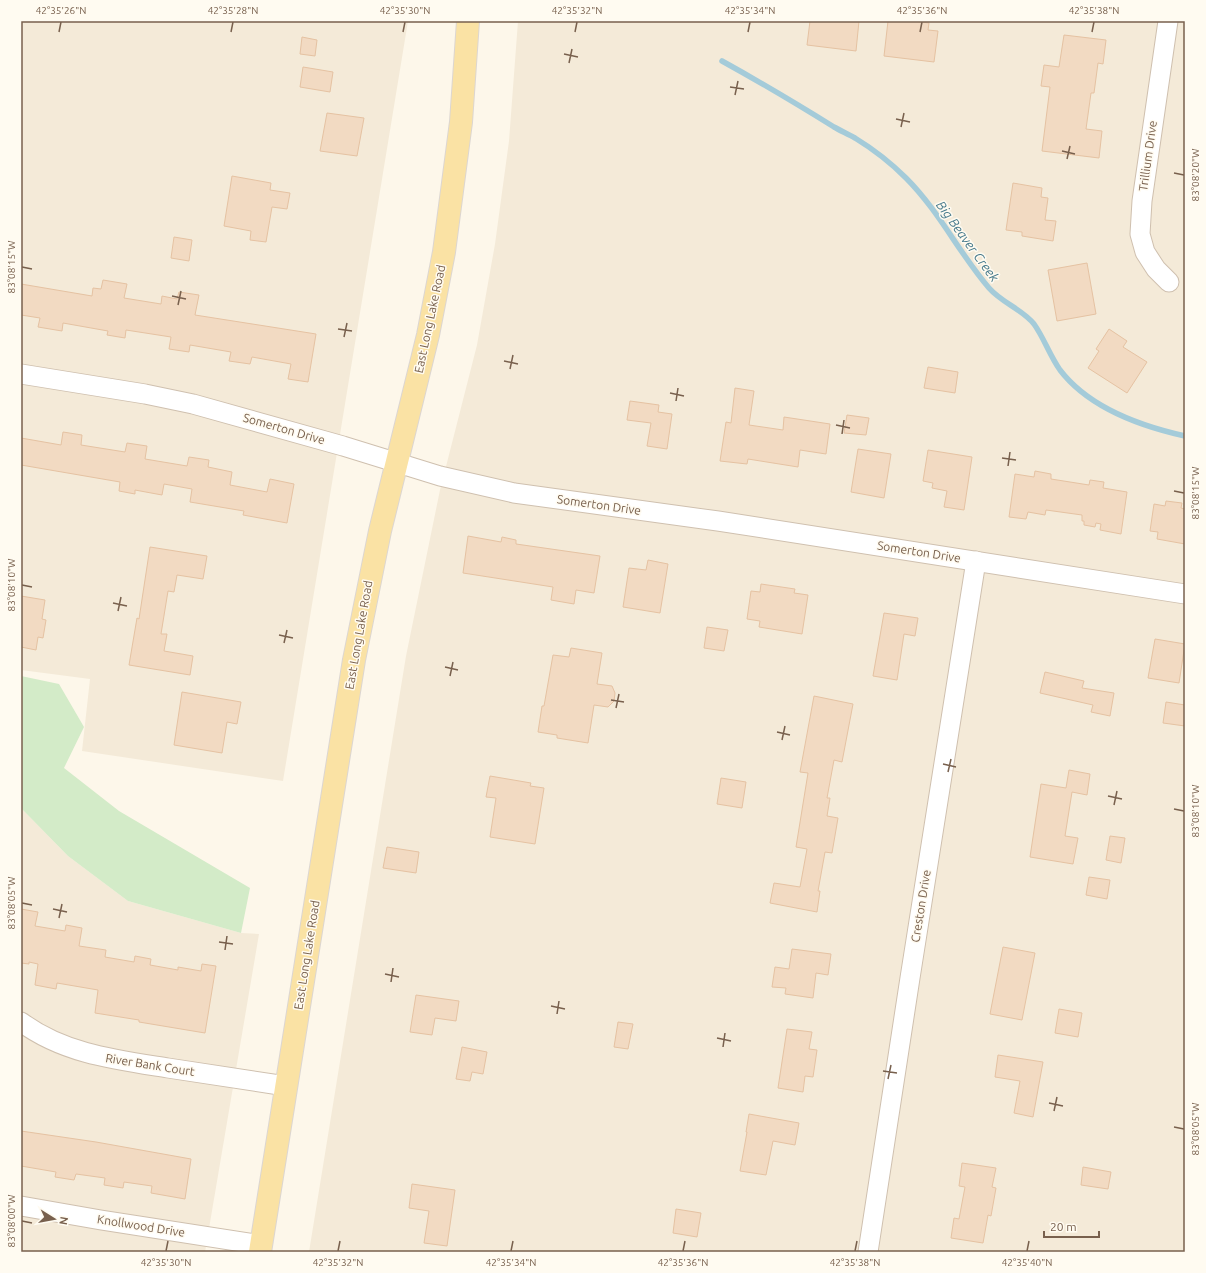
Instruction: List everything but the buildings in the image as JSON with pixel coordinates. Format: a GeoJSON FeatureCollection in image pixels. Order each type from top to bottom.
{"type":"FeatureCollection","features":[{"type":"Feature","properties":{"kind":"main road","name":"East Long Lake Road"},"geometry":{"type":"LineString","coordinates":[[261,1248],[354,660],[378,538],[428,335],[444,252],[461,122],[468,21]]}},
{"type":"Feature","properties":{"kind":"street","name":"Trillium Drive"},"geometry":{"type":"LineString","coordinates":[[1168,21],[1142,201],[1140,234],[1145,252],[1156,269],[1169,282]]}},
{"type":"Feature","properties":{"kind":"street","name":"Somerton Drive"},"geometry":{"type":"LineString","coordinates":[[21,374],[145,394],[193,404],[343,446],[440,476],[514,493],[718,521],[1185,594]]}},
{"type":"Feature","properties":{"kind":"street","name":"Creston Drive"},"geometry":{"type":"LineString","coordinates":[[868,1252],[976,561]]}},
{"type":"Feature","properties":{"kind":"street","name":"River Bank Court"},"geometry":{"type":"LineString","coordinates":[[21,1022],[47,1038],[74,1050],[107,1058],[286,1086]]}},
{"type":"Feature","properties":{"kind":"street","name":"Knollwood Drive"},"geometry":{"type":"LineString","coordinates":[[21,1206],[261,1248]]}},
{"type":"Feature","properties":{"kind":"shaded area"},"geometry":{"type":"Polygon","coordinates":[[[21,21],[408,21],[283,781],[82,751],[90,679],[21,670],[21,21]]]}},
{"type":"Feature","properties":{"kind":"shaded area"},"geometry":{"type":"Polygon","coordinates":[[[518,21],[1185,21],[1185,1252],[309,1252],[406,656],[440,490],[477,345],[495,244],[509,141],[518,21]]]}},
{"type":"Feature","properties":{"kind":"shaded area"},"geometry":{"type":"Polygon","coordinates":[[[21,808],[68,856],[128,901],[241,933],[259,934],[205,1252],[21,1252],[21,808]]]}},
{"type":"Feature","properties":{"kind":"green space"},"geometry":{"type":"Polygon","coordinates":[[[21,676],[59,684],[84,727],[64,768],[119,811],[250,888],[241,933],[128,901],[68,856],[21,808],[21,676]]]}},
{"type":"Feature","properties":{"kind":"waterway","name":"Big Beaver Creek"},"geometry":{"type":"LineString","coordinates":[[722,61],[855,138],[882,156],[900,172],[929,204],[968,261],[989,288],[1000,298],[1024,314],[1034,324],[1060,370],[1085,395],[1116,414],[1133,421],[1185,436]]}}]}
